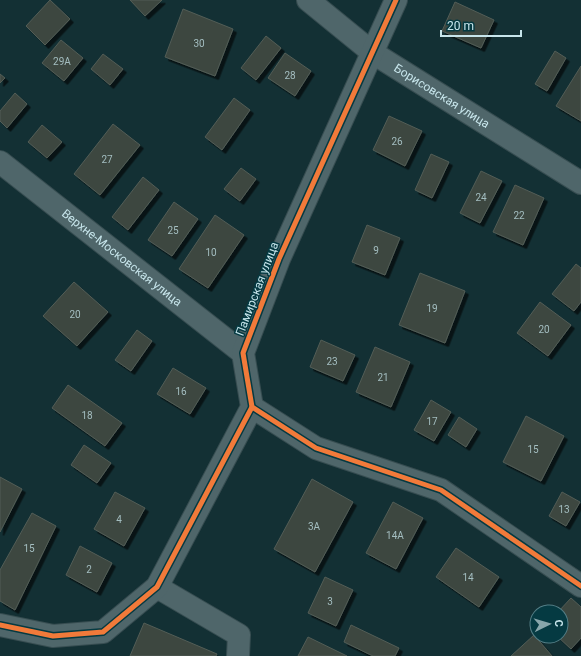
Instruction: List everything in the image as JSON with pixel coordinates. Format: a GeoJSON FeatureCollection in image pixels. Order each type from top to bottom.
{"type":"FeatureCollection","features":[{"type":"Feature","properties":{"kind":"street","name":"Борисовская улица"},"geometry":{"type":"LineString","coordinates":[[308,0],[373,53],[581,183]]}},
{"type":"Feature","properties":{"kind":"street","name":"Памирская улица"},"geometry":{"type":"LineString","coordinates":[[252,407],[244,353],[279,259],[396,0]]}},
{"type":"Feature","properties":{"kind":"street","name":"Верхне-Московская улица"},"geometry":{"type":"LineString","coordinates":[[0,162],[244,353]]}},
{"type":"Feature","properties":{"kind":"street"},"geometry":{"type":"LineString","coordinates":[[0,625],[53,636],[104,632],[157,587],[252,407],[316,448],[441,490],[581,586]]}},
{"type":"Feature","properties":{"kind":"street"},"geometry":{"type":"LineString","coordinates":[[157,587],[239,636],[238,656]]}},
{"type":"Feature","properties":{"kind":"building"},"geometry":{"type":"Polygon","coordinates":[[[50,0],[70,19],[45,45],[26,26],[50,0]]]}},
{"type":"Feature","properties":{"kind":"building"},"geometry":{"type":"Polygon","coordinates":[[[130,0],[162,0],[145,16],[130,0]]]}},
{"type":"Feature","properties":{"kind":"building"},"geometry":{"type":"Polygon","coordinates":[[[455,2],[494,20],[481,48],[442,31],[455,2]]]}},
{"type":"Feature","properties":{"kind":"building"},"geometry":{"type":"Polygon","coordinates":[[[183,9],[233,29],[215,76],[165,57],[183,9]]]}},
{"type":"Feature","properties":{"kind":"building"},"geometry":{"type":"Polygon","coordinates":[[[266,36],[281,48],[256,80],[241,68],[266,36]]]}},
{"type":"Feature","properties":{"kind":"building"},"geometry":{"type":"Polygon","coordinates":[[[61,40],[83,58],[64,81],[42,63],[61,40]]]}},
{"type":"Feature","properties":{"kind":"building"},"geometry":{"type":"Polygon","coordinates":[[[555,51],[566,58],[547,91],[535,84],[555,51]]]}},
{"type":"Feature","properties":{"kind":"building"},"geometry":{"type":"Polygon","coordinates":[[[285,53],[311,71],[295,96],[268,78],[285,53]]]}},
{"type":"Feature","properties":{"kind":"building"},"geometry":{"type":"Polygon","coordinates":[[[103,54],[123,69],[110,85],[91,69],[103,54]]]}},
{"type":"Feature","properties":{"kind":"building"},"geometry":{"type":"Polygon","coordinates":[[[581,66],[581,121],[556,106],[581,66]]]}},
{"type":"Feature","properties":{"kind":"building"},"geometry":{"type":"Polygon","coordinates":[[[0,74],[5,78],[0,83],[0,74]]]}},
{"type":"Feature","properties":{"kind":"building"},"geometry":{"type":"Polygon","coordinates":[[[15,93],[27,104],[7,128],[0,121],[0,111],[15,93]]]}},
{"type":"Feature","properties":{"kind":"building"},"geometry":{"type":"Polygon","coordinates":[[[234,98],[250,110],[222,150],[205,137],[234,98]]]}},
{"type":"Feature","properties":{"kind":"building"},"geometry":{"type":"Polygon","coordinates":[[[389,116],[422,131],[405,166],[373,150],[389,116]]]}},
{"type":"Feature","properties":{"kind":"building"},"geometry":{"type":"Polygon","coordinates":[[[113,124],[140,145],[100,195],[74,174],[113,124]]]}},
{"type":"Feature","properties":{"kind":"building"},"geometry":{"type":"Polygon","coordinates":[[[42,125],[62,142],[47,158],[28,142],[42,125]]]}},
{"type":"Feature","properties":{"kind":"building"},"geometry":{"type":"Polygon","coordinates":[[[431,154],[449,162],[432,198],[415,190],[431,154]]]}},
{"type":"Feature","properties":{"kind":"building"},"geometry":{"type":"Polygon","coordinates":[[[241,168],[256,179],[240,201],[224,189],[241,168]]]}},
{"type":"Feature","properties":{"kind":"building"},"geometry":{"type":"Polygon","coordinates":[[[481,171],[502,181],[480,223],[460,213],[481,171]]]}},
{"type":"Feature","properties":{"kind":"building"},"geometry":{"type":"Polygon","coordinates":[[[143,177],[159,190],[128,230],[112,217],[143,177]]]}},
{"type":"Feature","properties":{"kind":"building"},"geometry":{"type":"Polygon","coordinates":[[[515,185],[544,198],[523,245],[493,232],[515,185]]]}},
{"type":"Feature","properties":{"kind":"building"},"geometry":{"type":"Polygon","coordinates":[[[174,202],[198,219],[172,256],[148,240],[174,202]]]}},
{"type":"Feature","properties":{"kind":"building"},"geometry":{"type":"Polygon","coordinates":[[[215,215],[244,235],[208,288],[179,269],[215,215]]]}},
{"type":"Feature","properties":{"kind":"building"},"geometry":{"type":"Polygon","coordinates":[[[367,225],[400,238],[385,275],[352,262],[367,225]]]}},
{"type":"Feature","properties":{"kind":"building"},"geometry":{"type":"Polygon","coordinates":[[[576,264],[581,268],[581,302],[574,311],[552,294],[576,264]]]}},
{"type":"Feature","properties":{"kind":"building"},"geometry":{"type":"Polygon","coordinates":[[[420,273],[465,291],[445,343],[399,325],[420,273]]]}},
{"type":"Feature","properties":{"kind":"building"},"geometry":{"type":"Polygon","coordinates":[[[74,282],[108,312],[77,346],[43,316],[74,282]]]}},
{"type":"Feature","properties":{"kind":"building"},"geometry":{"type":"Polygon","coordinates":[[[540,302],[571,325],[548,356],[517,333],[540,302]]]}},
{"type":"Feature","properties":{"kind":"building"},"geometry":{"type":"Polygon","coordinates":[[[137,330],[152,341],[131,371],[115,360],[137,330]]]}},
{"type":"Feature","properties":{"kind":"building"},"geometry":{"type":"Polygon","coordinates":[[[321,340],[355,355],[343,381],[310,367],[321,340]]]}},
{"type":"Feature","properties":{"kind":"building"},"geometry":{"type":"Polygon","coordinates":[[[375,347],[410,362],[391,407],[356,392],[375,347]]]}},
{"type":"Feature","properties":{"kind":"building"},"geometry":{"type":"Polygon","coordinates":[[[173,368],[206,388],[190,414],[157,394],[173,368]]]}},
{"type":"Feature","properties":{"kind":"building"},"geometry":{"type":"Polygon","coordinates":[[[68,385],[122,423],[105,446],[52,408],[68,385]]]}},
{"type":"Feature","properties":{"kind":"building"},"geometry":{"type":"Polygon","coordinates":[[[431,400],[451,412],[434,441],[414,430],[431,400]]]}},
{"type":"Feature","properties":{"kind":"building"},"geometry":{"type":"Polygon","coordinates":[[[526,416],[564,436],[541,481],[503,462],[526,416]]]}},
{"type":"Feature","properties":{"kind":"building"},"geometry":{"type":"Polygon","coordinates":[[[459,417],[477,429],[466,447],[448,435],[459,417]]]}},
{"type":"Feature","properties":{"kind":"building"},"geometry":{"type":"Polygon","coordinates":[[[84,445],[111,463],[97,483],[71,465],[84,445]]]}},
{"type":"Feature","properties":{"kind":"building"},"geometry":{"type":"Polygon","coordinates":[[[0,477],[22,489],[0,532],[0,477]]]}},
{"type":"Feature","properties":{"kind":"building"},"geometry":{"type":"Polygon","coordinates":[[[312,479],[353,502],[315,572],[274,549],[312,479]]]}},
{"type":"Feature","properties":{"kind":"building"},"geometry":{"type":"Polygon","coordinates":[[[115,492],[145,508],[124,546],[94,529],[115,492]]]}},
{"type":"Feature","properties":{"kind":"building"},"geometry":{"type":"Polygon","coordinates":[[[562,492],[580,502],[566,526],[549,516],[562,492]]]}},
{"type":"Feature","properties":{"kind":"building"},"geometry":{"type":"Polygon","coordinates":[[[393,502],[423,518],[396,569],[366,553],[393,502]]]}},
{"type":"Feature","properties":{"kind":"building"},"geometry":{"type":"Polygon","coordinates":[[[32,513],[56,526],[15,610],[0,601],[0,570],[32,513]]]}},
{"type":"Feature","properties":{"kind":"building"},"geometry":{"type":"Polygon","coordinates":[[[80,546],[112,563],[97,592],[66,575],[80,546]]]}},
{"type":"Feature","properties":{"kind":"building"},"geometry":{"type":"Polygon","coordinates":[[[456,548],[499,577],[479,607],[436,577],[456,548]]]}},
{"type":"Feature","properties":{"kind":"building"},"geometry":{"type":"Polygon","coordinates":[[[325,577],[353,590],[336,626],[308,613],[325,577]]]}},
{"type":"Feature","properties":{"kind":"building"},"geometry":{"type":"Polygon","coordinates":[[[571,598],[581,607],[581,638],[571,649],[566,644],[569,644],[569,604],[565,604],[571,598]]]}},
{"type":"Feature","properties":{"kind":"building"},"geometry":{"type":"Polygon","coordinates":[[[144,623],[217,654],[216,656],[130,656],[144,623]]]}},
{"type":"Feature","properties":{"kind":"building"},"geometry":{"type":"Polygon","coordinates":[[[351,625],[399,648],[395,656],[373,656],[344,642],[351,625]]]}},
{"type":"Feature","properties":{"kind":"building"},"geometry":{"type":"Polygon","coordinates":[[[308,637],[347,656],[298,656],[308,637]]]}},
{"type":"Feature","properties":{"kind":"building"},"geometry":{"type":"Polygon","coordinates":[[[529,640],[529,644],[542,644],[552,656],[511,656],[529,640]]]}},
{"type":"Feature","properties":{"kind":"cycle path"},"geometry":{"type":"LineString","coordinates":[[0,625],[53,636],[103,632],[157,587],[252,407],[243,353],[279,259],[396,0]]}},
{"type":"Feature","properties":{"kind":"cycle path"},"geometry":{"type":"LineString","coordinates":[[252,407],[316,448],[441,490],[581,586]]}}]}
